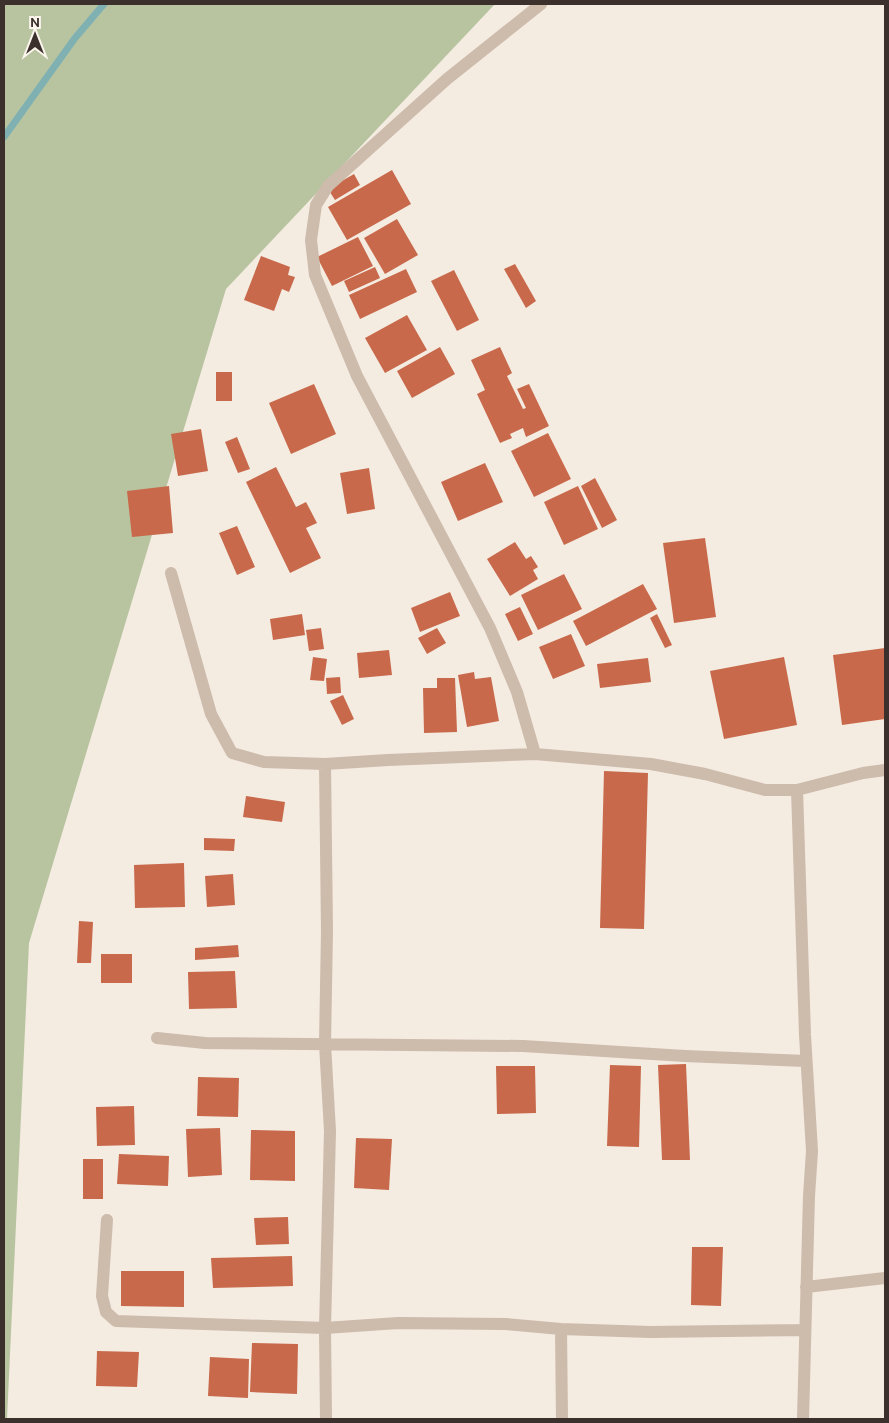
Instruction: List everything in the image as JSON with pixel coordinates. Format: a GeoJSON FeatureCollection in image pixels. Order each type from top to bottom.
{"type":"FeatureCollection","features":[{"type":"Feature","properties":{"kind":"street"},"geometry":{"type":"LineString","coordinates":[[535,754],[517,692],[490,628],[357,376],[315,275],[311,240],[316,205],[328,186],[447,79],[541,4]]}},
{"type":"Feature","properties":{"kind":"street"},"geometry":{"type":"LineString","coordinates":[[171,573],[212,714],[232,753],[264,762],[326,764],[535,754],[651,764],[705,774],[765,790],[797,790],[863,773],[885,770]]}},
{"type":"Feature","properties":{"kind":"street"},"geometry":{"type":"LineString","coordinates":[[326,764],[327,931],[325,1044],[330,1131],[325,1328],[326,1419]]}},
{"type":"Feature","properties":{"kind":"street"},"geometry":{"type":"LineString","coordinates":[[797,790],[806,1061],[812,1151],[803,1419]]}},
{"type":"Feature","properties":{"kind":"street"},"geometry":{"type":"LineString","coordinates":[[157,1038],[205,1042],[523,1046],[806,1061]]}},
{"type":"Feature","properties":{"kind":"street"},"geometry":{"type":"LineString","coordinates":[[107,1220],[102,1296],[106,1312],[116,1321],[325,1328],[398,1323],[506,1324],[561,1329],[650,1332],[805,1330]]}},
{"type":"Feature","properties":{"kind":"street"},"geometry":{"type":"LineString","coordinates":[[806,1287],[885,1278]]}},
{"type":"Feature","properties":{"kind":"street"},"geometry":{"type":"LineString","coordinates":[[561,1329],[562,1419]]}},
{"type":"Feature","properties":{"kind":"green space"},"geometry":{"type":"Polygon","coordinates":[[[4,4],[495,4],[226,289],[29,943],[7,1419],[4,1419],[4,4]]]}},
{"type":"Feature","properties":{"kind":"building"},"geometry":{"type":"Polygon","coordinates":[[[392,170],[411,204],[347,240],[328,207],[392,170]]]}},
{"type":"Feature","properties":{"kind":"building"},"geometry":{"type":"Polygon","coordinates":[[[354,174],[360,185],[335,200],[328,189],[354,174]]]}},
{"type":"Feature","properties":{"kind":"building"},"geometry":{"type":"Polygon","coordinates":[[[397,219],[418,255],[385,274],[364,238],[397,219]]]}},
{"type":"Feature","properties":{"kind":"building"},"geometry":{"type":"Polygon","coordinates":[[[358,237],[373,266],[332,286],[317,257],[358,237]]]}},
{"type":"Feature","properties":{"kind":"building"},"geometry":{"type":"Polygon","coordinates":[[[261,256],[290,267],[288,275],[295,277],[289,292],[282,289],[274,311],[244,300],[261,256]]]}},
{"type":"Feature","properties":{"kind":"building"},"geometry":{"type":"Polygon","coordinates":[[[515,264],[536,301],[526,308],[504,269],[515,264]]]}},
{"type":"Feature","properties":{"kind":"building"},"geometry":{"type":"Polygon","coordinates":[[[375,267],[380,278],[349,292],[344,281],[375,267]]]}},
{"type":"Feature","properties":{"kind":"building"},"geometry":{"type":"Polygon","coordinates":[[[406,269],[417,292],[360,319],[349,295],[406,269]]]}},
{"type":"Feature","properties":{"kind":"building"},"geometry":{"type":"Polygon","coordinates":[[[454,270],[479,320],[457,331],[431,281],[454,270]]]}},
{"type":"Feature","properties":{"kind":"building"},"geometry":{"type":"Polygon","coordinates":[[[407,315],[427,350],[385,373],[365,338],[407,315]]]}},
{"type":"Feature","properties":{"kind":"building"},"geometry":{"type":"Polygon","coordinates":[[[440,347],[455,374],[412,398],[397,371],[440,347]]]}},
{"type":"Feature","properties":{"kind":"building"},"geometry":{"type":"Polygon","coordinates":[[[500,347],[512,373],[507,376],[523,409],[526,408],[517,389],[529,384],[549,426],[526,437],[523,428],[510,434],[512,438],[500,443],[477,394],[485,390],[471,360],[500,347]]]}},
{"type":"Feature","properties":{"kind":"building"},"geometry":{"type":"Polygon","coordinates":[[[216,372],[232,372],[232,401],[216,401],[216,372]]]}},
{"type":"Feature","properties":{"kind":"building"},"geometry":{"type":"Polygon","coordinates":[[[314,384],[336,434],[291,454],[269,403],[314,384]]]}},
{"type":"Feature","properties":{"kind":"building"},"geometry":{"type":"Polygon","coordinates":[[[201,429],[208,471],[178,476],[171,434],[201,429]]]}},
{"type":"Feature","properties":{"kind":"building"},"geometry":{"type":"Polygon","coordinates":[[[548,433],[571,479],[534,497],[511,451],[548,433]]]}},
{"type":"Feature","properties":{"kind":"building"},"geometry":{"type":"Polygon","coordinates":[[[237,437],[250,469],[238,473],[225,442],[237,437]]]}},
{"type":"Feature","properties":{"kind":"building"},"geometry":{"type":"Polygon","coordinates":[[[485,463],[503,502],[458,521],[441,482],[485,463]]]}},
{"type":"Feature","properties":{"kind":"building"},"geometry":{"type":"Polygon","coordinates":[[[276,467],[296,507],[306,502],[317,523],[306,528],[321,558],[290,573],[246,482],[276,467]]]}},
{"type":"Feature","properties":{"kind":"building"},"geometry":{"type":"Polygon","coordinates":[[[369,468],[375,509],[347,514],[340,473],[369,468]]]}},
{"type":"Feature","properties":{"kind":"building"},"geometry":{"type":"Polygon","coordinates":[[[595,478],[617,520],[602,528],[581,486],[595,478]]]}},
{"type":"Feature","properties":{"kind":"building"},"geometry":{"type":"Polygon","coordinates":[[[169,486],[173,533],[132,537],[127,491],[169,486]]]}},
{"type":"Feature","properties":{"kind":"building"},"geometry":{"type":"Polygon","coordinates":[[[578,486],[598,529],[564,545],[544,502],[578,486]]]}},
{"type":"Feature","properties":{"kind":"building"},"geometry":{"type":"Polygon","coordinates":[[[237,526],[255,567],[237,575],[219,533],[237,526]]]}},
{"type":"Feature","properties":{"kind":"building"},"geometry":{"type":"Polygon","coordinates":[[[705,538],[716,617],[674,623],[663,543],[705,538]]]}},
{"type":"Feature","properties":{"kind":"building"},"geometry":{"type":"Polygon","coordinates":[[[515,542],[526,559],[531,556],[538,567],[533,570],[538,579],[510,596],[487,559],[515,542]]]}},
{"type":"Feature","properties":{"kind":"building"},"geometry":{"type":"Polygon","coordinates":[[[564,574],[582,609],[538,630],[521,595],[564,574]]]}},
{"type":"Feature","properties":{"kind":"building"},"geometry":{"type":"Polygon","coordinates":[[[643,584],[657,609],[586,646],[573,621],[643,584]]]}},
{"type":"Feature","properties":{"kind":"building"},"geometry":{"type":"Polygon","coordinates":[[[450,592],[460,616],[420,632],[411,608],[450,592]]]}},
{"type":"Feature","properties":{"kind":"building"},"geometry":{"type":"Polygon","coordinates":[[[520,607],[533,634],[518,641],[505,614],[520,607]]]}},
{"type":"Feature","properties":{"kind":"building"},"geometry":{"type":"Polygon","coordinates":[[[302,614],[305,635],[273,640],[270,619],[302,614]]]}},
{"type":"Feature","properties":{"kind":"building"},"geometry":{"type":"Polygon","coordinates":[[[657,614],[672,645],[665,648],[650,618],[657,614]]]}},
{"type":"Feature","properties":{"kind":"building"},"geometry":{"type":"Polygon","coordinates":[[[321,628],[324,649],[309,651],[306,630],[321,628]]]}},
{"type":"Feature","properties":{"kind":"building"},"geometry":{"type":"Polygon","coordinates":[[[437,628],[446,643],[427,654],[418,638],[437,628]]]}},
{"type":"Feature","properties":{"kind":"building"},"geometry":{"type":"Polygon","coordinates":[[[571,634],[585,666],[553,679],[539,647],[571,634]]]}},
{"type":"Feature","properties":{"kind":"building"},"geometry":{"type":"Polygon","coordinates":[[[885,648],[885,719],[842,725],[833,655],[885,648]]]}},
{"type":"Feature","properties":{"kind":"building"},"geometry":{"type":"Polygon","coordinates":[[[389,650],[392,675],[359,678],[357,653],[389,650]]]}},
{"type":"Feature","properties":{"kind":"building"},"geometry":{"type":"Polygon","coordinates":[[[313,657],[327,659],[324,681],[310,680],[313,657]]]}},
{"type":"Feature","properties":{"kind":"building"},"geometry":{"type":"Polygon","coordinates":[[[784,657],[797,725],[724,739],[710,671],[784,657]]]}},
{"type":"Feature","properties":{"kind":"building"},"geometry":{"type":"Polygon","coordinates":[[[648,658],[651,682],[600,688],[597,664],[648,658]]]}},
{"type":"Feature","properties":{"kind":"building"},"geometry":{"type":"Polygon","coordinates":[[[474,672],[475,679],[491,677],[499,721],[467,727],[458,675],[474,672]]]}},
{"type":"Feature","properties":{"kind":"building"},"geometry":{"type":"Polygon","coordinates":[[[340,677],[341,693],[327,694],[326,678],[340,677]]]}},
{"type":"Feature","properties":{"kind":"building"},"geometry":{"type":"Polygon","coordinates":[[[437,678],[455,678],[457,732],[424,733],[423,688],[437,688],[437,678]]]}},
{"type":"Feature","properties":{"kind":"building"},"geometry":{"type":"Polygon","coordinates":[[[343,695],[354,719],[342,725],[330,701],[343,695]]]}},
{"type":"Feature","properties":{"kind":"building"},"geometry":{"type":"Polygon","coordinates":[[[604,771],[648,773],[644,929],[600,928],[604,771]]]}},
{"type":"Feature","properties":{"kind":"building"},"geometry":{"type":"Polygon","coordinates":[[[246,796],[285,802],[282,822],[243,817],[246,796]]]}},
{"type":"Feature","properties":{"kind":"building"},"geometry":{"type":"Polygon","coordinates":[[[204,838],[235,839],[234,851],[204,850],[204,838]]]}},
{"type":"Feature","properties":{"kind":"building"},"geometry":{"type":"Polygon","coordinates":[[[184,863],[185,907],[135,908],[134,865],[184,863]]]}},
{"type":"Feature","properties":{"kind":"building"},"geometry":{"type":"Polygon","coordinates":[[[233,874],[235,905],[207,907],[205,876],[233,874]]]}},
{"type":"Feature","properties":{"kind":"building"},"geometry":{"type":"Polygon","coordinates":[[[79,921],[93,922],[91,963],[77,963],[79,921]]]}},
{"type":"Feature","properties":{"kind":"building"},"geometry":{"type":"Polygon","coordinates":[[[238,945],[239,957],[195,960],[195,948],[238,945]]]}},
{"type":"Feature","properties":{"kind":"building"},"geometry":{"type":"Polygon","coordinates":[[[101,954],[132,954],[132,983],[101,983],[101,954]]]}},
{"type":"Feature","properties":{"kind":"building"},"geometry":{"type":"Polygon","coordinates":[[[235,971],[237,1008],[189,1009],[188,972],[235,971]]]}},
{"type":"Feature","properties":{"kind":"building"},"geometry":{"type":"Polygon","coordinates":[[[686,1064],[690,1160],[662,1160],[658,1065],[686,1064]]]}},
{"type":"Feature","properties":{"kind":"building"},"geometry":{"type":"Polygon","coordinates":[[[610,1065],[641,1066],[639,1147],[607,1146],[610,1065]]]}},
{"type":"Feature","properties":{"kind":"building"},"geometry":{"type":"Polygon","coordinates":[[[496,1066],[535,1066],[536,1113],[497,1114],[496,1066]]]}},
{"type":"Feature","properties":{"kind":"building"},"geometry":{"type":"Polygon","coordinates":[[[198,1077],[239,1078],[238,1117],[197,1116],[198,1077]]]}},
{"type":"Feature","properties":{"kind":"building"},"geometry":{"type":"Polygon","coordinates":[[[134,1106],[135,1145],[97,1146],[96,1107],[134,1106]]]}},
{"type":"Feature","properties":{"kind":"building"},"geometry":{"type":"Polygon","coordinates":[[[220,1128],[222,1175],[188,1177],[186,1129],[220,1128]]]}},
{"type":"Feature","properties":{"kind":"building"},"geometry":{"type":"Polygon","coordinates":[[[251,1130],[295,1131],[295,1181],[250,1180],[251,1130]]]}},
{"type":"Feature","properties":{"kind":"building"},"geometry":{"type":"Polygon","coordinates":[[[356,1138],[392,1139],[389,1190],[354,1188],[356,1138]]]}},
{"type":"Feature","properties":{"kind":"building"},"geometry":{"type":"Polygon","coordinates":[[[119,1154],[169,1156],[168,1186],[117,1184],[119,1154]]]}},
{"type":"Feature","properties":{"kind":"building"},"geometry":{"type":"Polygon","coordinates":[[[83,1159],[103,1159],[103,1199],[83,1199],[83,1159]]]}},
{"type":"Feature","properties":{"kind":"building"},"geometry":{"type":"Polygon","coordinates":[[[288,1217],[289,1244],[256,1245],[254,1218],[288,1217]]]}},
{"type":"Feature","properties":{"kind":"building"},"geometry":{"type":"Polygon","coordinates":[[[692,1247],[723,1247],[721,1306],[691,1305],[692,1247]]]}},
{"type":"Feature","properties":{"kind":"building"},"geometry":{"type":"Polygon","coordinates":[[[292,1256],[293,1286],[213,1288],[211,1258],[292,1256]]]}},
{"type":"Feature","properties":{"kind":"building"},"geometry":{"type":"Polygon","coordinates":[[[121,1271],[184,1271],[184,1307],[121,1306],[121,1271]]]}},
{"type":"Feature","properties":{"kind":"building"},"geometry":{"type":"Polygon","coordinates":[[[252,1343],[298,1344],[297,1394],[250,1392],[252,1343]]]}},
{"type":"Feature","properties":{"kind":"building"},"geometry":{"type":"Polygon","coordinates":[[[97,1351],[139,1352],[137,1387],[96,1386],[97,1351]]]}},
{"type":"Feature","properties":{"kind":"building"},"geometry":{"type":"Polygon","coordinates":[[[210,1357],[249,1359],[248,1398],[208,1396],[210,1357]]]}},
{"type":"Feature","properties":{"kind":"waterway"},"geometry":{"type":"LineString","coordinates":[[4,137],[75,38],[104,4]]}}]}
